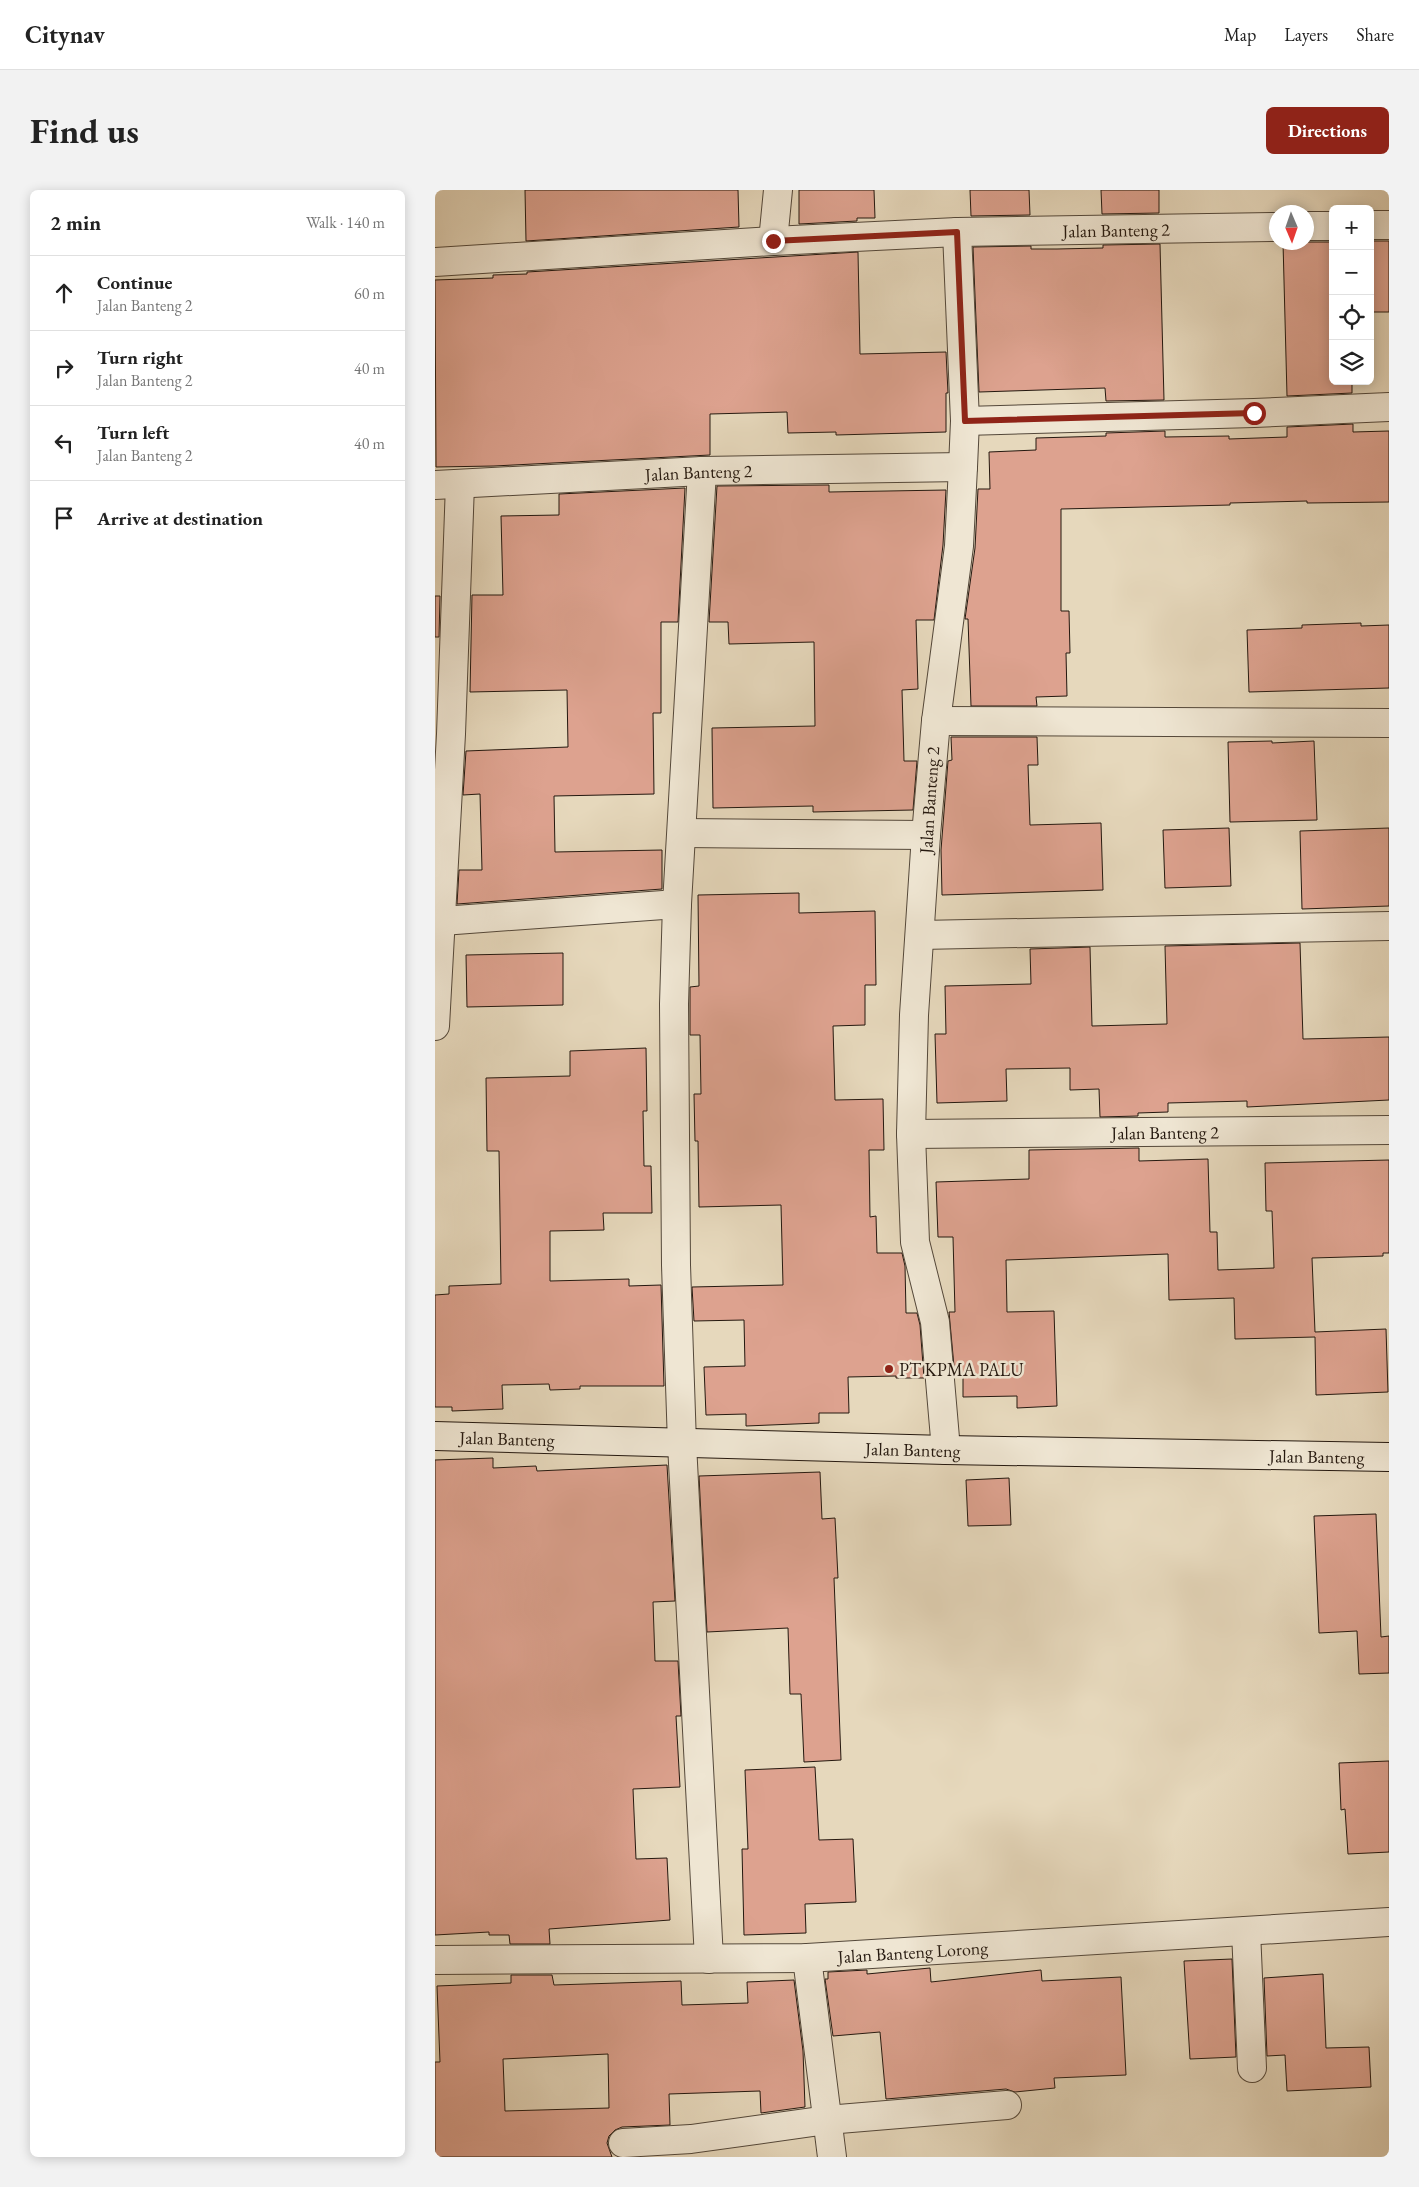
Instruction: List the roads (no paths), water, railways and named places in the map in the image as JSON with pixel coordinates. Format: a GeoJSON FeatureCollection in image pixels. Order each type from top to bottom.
{"type":"FeatureCollection","features":[{"type":"Feature","properties":{"kind":"street"},"geometry":{"type":"LineString","coordinates":[[773,241],[777,190]]}},
{"type":"Feature","properties":{"kind":"street"},"geometry":{"type":"LineString","coordinates":[[1374,225],[1389,225]]}},
{"type":"Feature","properties":{"kind":"street"},"geometry":{"type":"LineString","coordinates":[[1314,226],[1329,226]]}},
{"type":"Feature","properties":{"kind":"street","name":"Jalan Banteng 2"},"geometry":{"type":"LineString","coordinates":[[435,262],[773,241],[957,232],[1269,227]]}},
{"type":"Feature","properties":{"kind":"street","name":"Jalan Banteng 2"},"geometry":{"type":"LineString","coordinates":[[946,1450],[935,1322],[915,1242],[911,1134],[914,1015],[926,834],[936,721],[959,546],[965,421],[957,232]]}},
{"type":"Feature","properties":{"kind":"street"},"geometry":{"type":"LineString","coordinates":[[965,421],[1254,413],[1389,407]]}},
{"type":"Feature","properties":{"kind":"street","name":"Jalan Banteng 2"},"geometry":{"type":"LineString","coordinates":[[447,484],[702,471],[963,467]]}},
{"type":"Feature","properties":{"kind":"street"},"geometry":{"type":"LineString","coordinates":[[702,471],[677,904],[674,1004],[676,1207],[683,1444],[709,1959]]}},
{"type":"Feature","properties":{"kind":"street"},"geometry":{"type":"LineString","coordinates":[[435,1026],[442,921],[440,873],[447,484]]}},
{"type":"Feature","properties":{"kind":"street"},"geometry":{"type":"LineString","coordinates":[[936,721],[1389,723]]}},
{"type":"Feature","properties":{"kind":"street"},"geometry":{"type":"LineString","coordinates":[[682,833],[926,834]]}},
{"type":"Feature","properties":{"kind":"street"},"geometry":{"type":"LineString","coordinates":[[442,921],[677,904]]}},
{"type":"Feature","properties":{"kind":"street"},"geometry":{"type":"LineString","coordinates":[[920,935],[1389,926]]}},
{"type":"Feature","properties":{"kind":"street","name":"Jalan Banteng 2"},"geometry":{"type":"LineString","coordinates":[[911,1134],[1389,1130]]}},
{"type":"Feature","properties":{"kind":"street","name":"Jalan Banteng"},"geometry":{"type":"LineString","coordinates":[[435,1436],[946,1450],[1389,1457]]}},
{"type":"Feature","properties":{"kind":"street","name":"Jalan Banteng Lorong"},"geometry":{"type":"LineString","coordinates":[[435,1960],[807,1958],[1389,1922]]}},
{"type":"Feature","properties":{"kind":"street"},"geometry":{"type":"LineString","coordinates":[[1246,1931],[1252,2068]]}},
{"type":"Feature","properties":{"kind":"street"},"geometry":{"type":"LineString","coordinates":[[807,1958],[832,2157]]}},
{"type":"Feature","properties":{"kind":"street"},"geometry":{"type":"LineString","coordinates":[[623,2143],[691,2139],[827,2120],[1007,2105]]}},
{"type":"Feature","properties":{"kind":"place","name":"PT KPMA PALU"},"geometry":{"type":"Point","coordinates":[889,1369]}}]}
